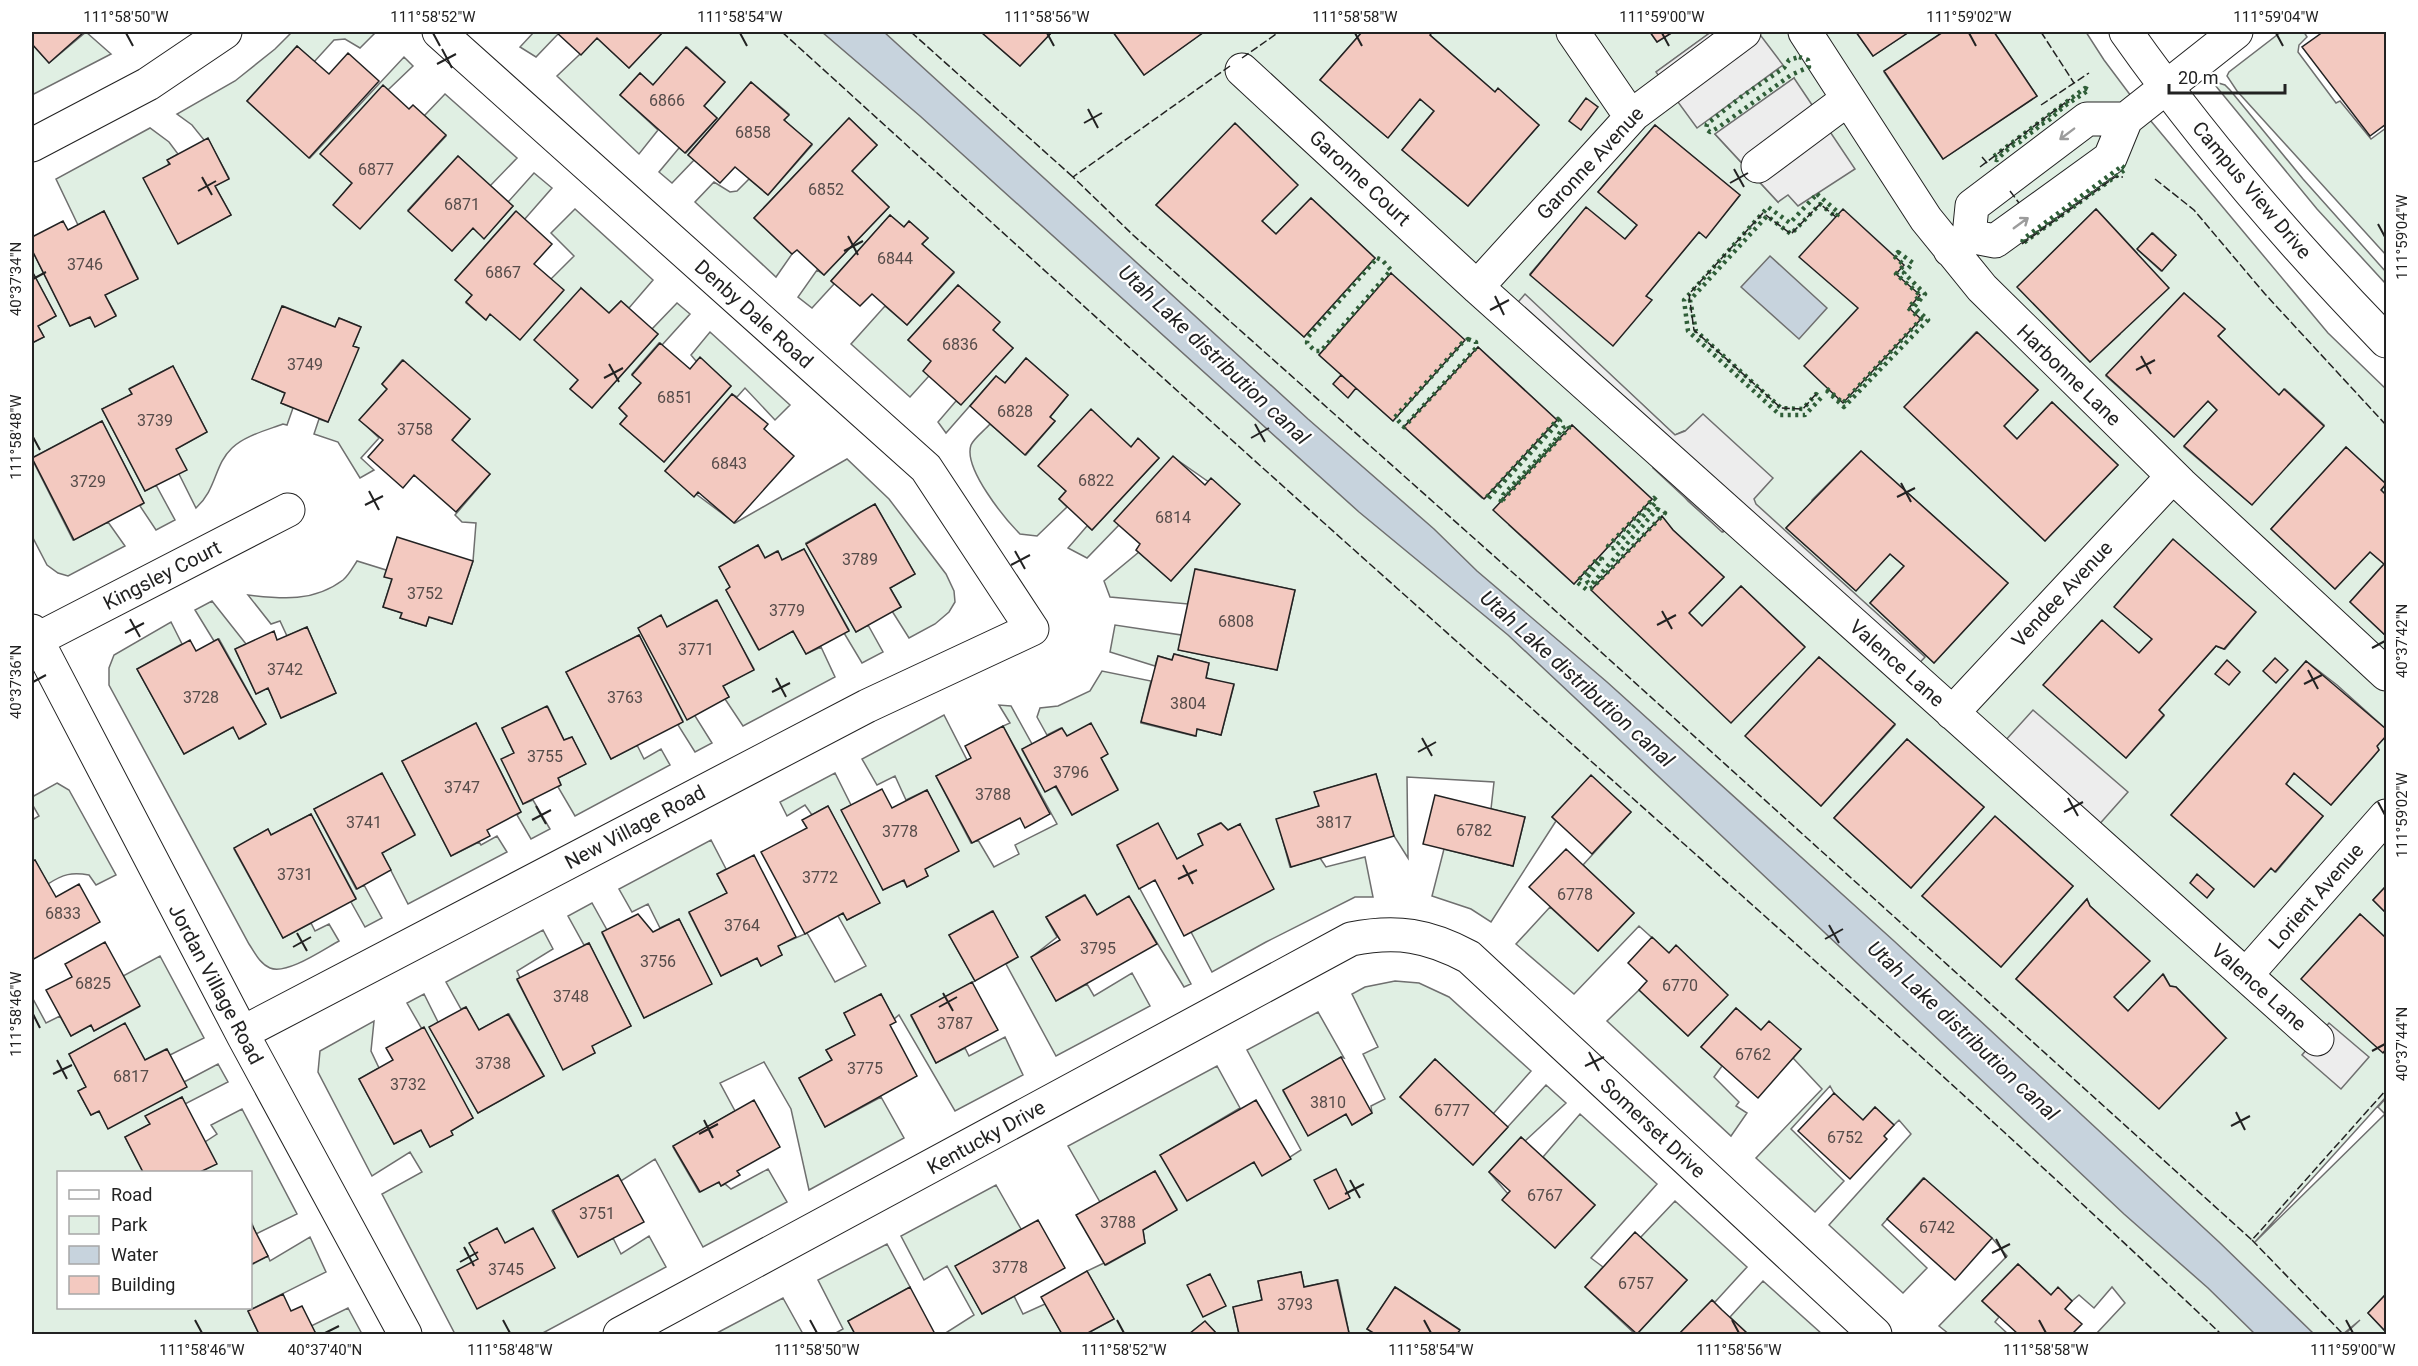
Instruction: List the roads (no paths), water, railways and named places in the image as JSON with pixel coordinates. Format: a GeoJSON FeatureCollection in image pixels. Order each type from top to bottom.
{"type":"FeatureCollection","features":[{"type":"Feature","properties":{"kind":"street"},"geometry":{"type":"LineString","coordinates":[[32,145],[148,84],[225,32]]}},
{"type":"Feature","properties":{"kind":"street","name":"Denby Dale Road"},"geometry":{"type":"LineString","coordinates":[[439,32],[926,468],[1032,629]]}},
{"type":"Feature","properties":{"kind":"street"},"geometry":{"type":"LineString","coordinates":[[1574,32],[1623,106]]}},
{"type":"Feature","properties":{"kind":"street","name":"Garonne Avenue"},"geometry":{"type":"LineString","coordinates":[[1477,287],[1623,106],[1744,32]]}},
{"type":"Feature","properties":{"kind":"street","name":"Harbonne Lane"},"geometry":{"type":"LineString","coordinates":[[1805,32],[1904,186],[1960,243],[1982,288],[2173,476],[2386,674]]}},
{"type":"Feature","properties":{"kind":"street","name":"Campus View Drive"},"geometry":{"type":"LineString","coordinates":[[2126,32],[2250,191],[2316,267],[2386,341]]}},
{"type":"Feature","properties":{"kind":"street"},"geometry":{"type":"LineString","coordinates":[[2126,119],[2087,119],[1972,206],[1960,243],[1995,241],[2110,158],[2126,119],[2236,32]]}},
{"type":"Feature","properties":{"kind":"street","name":"Garonne Court"},"geometry":{"type":"LineString","coordinates":[[1242,70],[1477,287]]}},
{"type":"Feature","properties":{"kind":"street"},"geometry":{"type":"LineString","coordinates":[[1758,166],[1848,99]]}},
{"type":"Feature","properties":{"kind":"street"},"geometry":{"type":"LineString","coordinates":[[2033,160],[2060,195]]}},
{"type":"Feature","properties":{"kind":"street","name":"Valence Lane"},"geometry":{"type":"LineString","coordinates":[[1477,287],[2317,1039]]}},
{"type":"Feature","properties":{"kind":"street","name":"Vendee Avenue"},"geometry":{"type":"LineString","coordinates":[[1952,713],[2173,476]]}},
{"type":"Feature","properties":{"kind":"street","name":"Kingsley Court"},"geometry":{"type":"LineString","coordinates":[[34,635],[288,510]]}},
{"type":"Feature","properties":{"kind":"street","name":"New Village Road"},"geometry":{"type":"LineString","coordinates":[[242,1033],[867,706],[1032,629]]}},
{"type":"Feature","properties":{"kind":"street","name":"Jordan Village Road"},"geometry":{"type":"LineString","coordinates":[[34,635],[242,1033],[405,1335]]}},
{"type":"Feature","properties":{"kind":"street","name":"Lorient Avenue"},"geometry":{"type":"LineString","coordinates":[[2246,975],[2386,816]]}},
{"type":"Feature","properties":{"kind":"street","name":"Somerset Drive"},"geometry":{"type":"LineString","coordinates":[[1351,939],[1380,933],[1412,936],[1447,946],[1469,957],[1875,1335]]}},
{"type":"Feature","properties":{"kind":"street","name":"Kentucky Drive"},"geometry":{"type":"LineString","coordinates":[[620,1335],[1351,939]]}},
{"type":"Feature","properties":{"kind":"water","name":"Utah Lake distribution canal"},"geometry":{"type":"Polygon","coordinates":[[[822,32],[884,32],[1308,419],[1434,529],[1477,571],[1607,682],[1894,941],[2219,1242],[2314,1334],[2255,1334],[2208,1288],[2124,1214],[1508,635],[1359,512],[920,116],[822,32]]]}},
{"type":"Feature","properties":{"kind":"water"},"geometry":{"type":"Polygon","coordinates":[[[1770,256],[1827,308],[1799,339],[1741,287],[1770,256]]]}}]}
